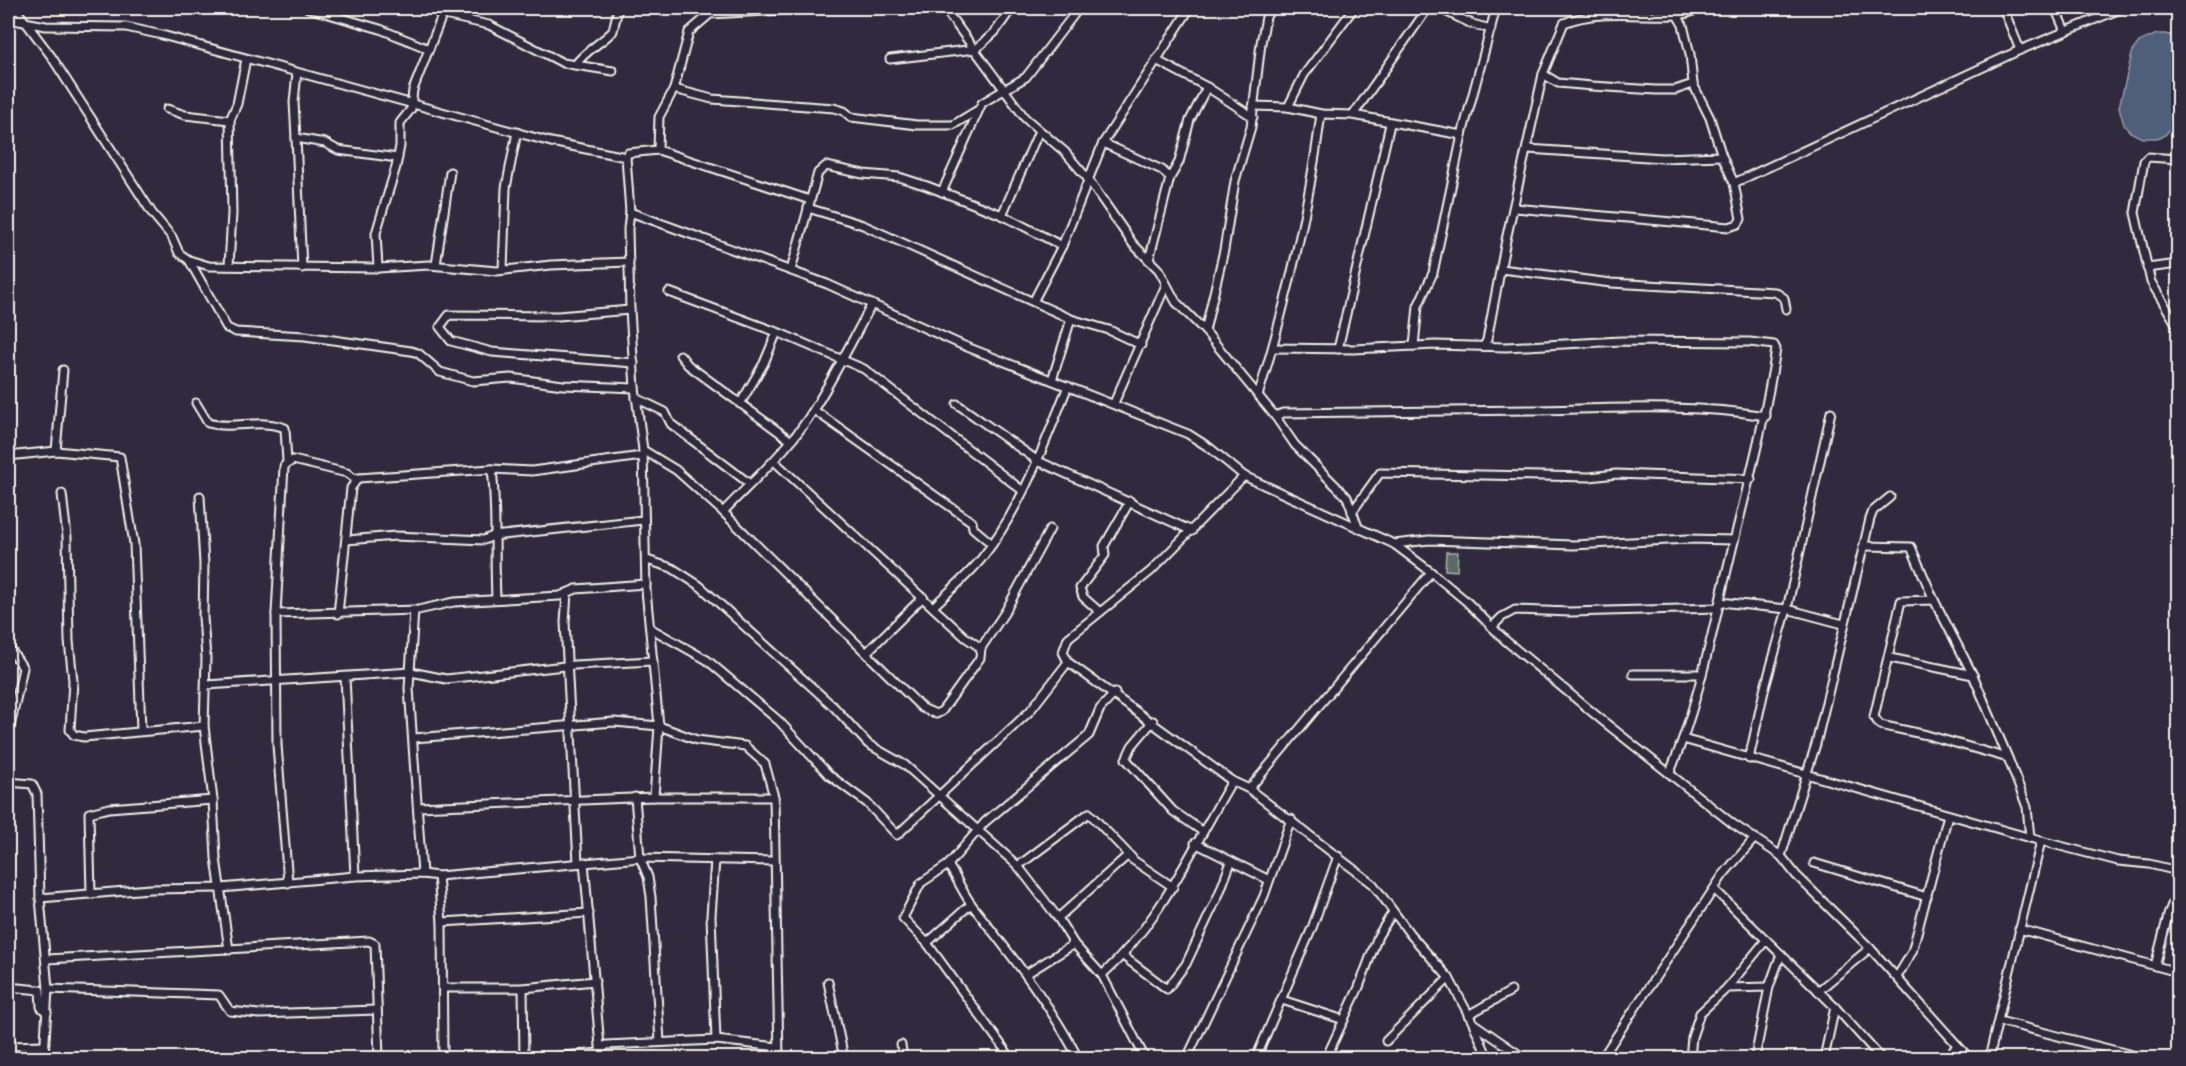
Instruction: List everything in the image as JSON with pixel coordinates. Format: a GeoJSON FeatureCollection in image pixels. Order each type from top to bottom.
{"type":"FeatureCollection","features":[{"type":"Feature","properties":{"kind":"street"},"geometry":{"type":"LineString","coordinates":[[15,8],[98,125],[152,213],[172,237],[179,253],[189,261],[227,328],[236,332],[305,336],[411,351],[440,372],[473,381],[511,378],[562,385],[635,388]]}},
{"type":"Feature","properties":{"kind":"street"},"geometry":{"type":"LineString","coordinates":[[308,8],[380,29],[429,49]]}},
{"type":"Feature","properties":{"kind":"street"},"geometry":{"type":"LineString","coordinates":[[429,8],[489,25],[525,41],[544,54],[575,65],[613,71]]}},
{"type":"Feature","properties":{"kind":"street"},"geometry":{"type":"LineString","coordinates":[[575,65],[585,51],[597,46],[601,39],[613,31],[618,8]]}},
{"type":"Feature","properties":{"kind":"street"},"geometry":{"type":"LineString","coordinates":[[658,150],[659,117],[674,89],[689,32],[710,14],[824,8]]}},
{"type":"Feature","properties":{"kind":"street"},"geometry":{"type":"LineString","coordinates":[[944,8],[1025,118],[1065,152],[1088,179],[1133,244],[1159,270],[1176,302],[1205,331],[1275,416],[1295,446],[1347,497],[1358,527]]}},
{"type":"Feature","properties":{"kind":"street"},"geometry":{"type":"LineString","coordinates":[[890,59],[976,49],[995,32],[1012,8]]}},
{"type":"Feature","properties":{"kind":"street"},"geometry":{"type":"LineString","coordinates":[[942,192],[971,132],[982,103],[1026,77],[1080,8]]}},
{"type":"Feature","properties":{"kind":"street"},"geometry":{"type":"LineString","coordinates":[[1034,300],[1062,246],[1103,143],[1190,8]]}},
{"type":"Feature","properties":{"kind":"street"},"geometry":{"type":"LineString","coordinates":[[1205,331],[1222,258],[1235,181],[1246,152],[1253,117],[1261,43],[1270,8]]}},
{"type":"Feature","properties":{"kind":"street"},"geometry":{"type":"LineString","coordinates":[[1288,107],[1304,75],[1354,8]]}},
{"type":"Feature","properties":{"kind":"street"},"geometry":{"type":"LineString","coordinates":[[1353,115],[1428,8]]}},
{"type":"Feature","properties":{"kind":"street"},"geometry":{"type":"LineString","coordinates":[[1439,8],[1472,24],[1491,29]]}},
{"type":"Feature","properties":{"kind":"street"},"geometry":{"type":"LineString","coordinates":[[1414,346],[1418,306],[1433,273],[1462,135],[1496,8]]}},
{"type":"Feature","properties":{"kind":"street"},"geometry":{"type":"LineString","coordinates":[[1484,346],[1543,74],[1564,23],[1583,18],[1677,15],[1703,8]]}},
{"type":"Feature","properties":{"kind":"street"},"geometry":{"type":"LineString","coordinates":[[2004,8],[2020,50]]}},
{"type":"Feature","properties":{"kind":"street"},"geometry":{"type":"LineString","coordinates":[[2055,8],[2065,31]]}},
{"type":"Feature","properties":{"kind":"street"},"geometry":{"type":"LineString","coordinates":[[1734,183],[2020,50],[2123,8]]}},
{"type":"Feature","properties":{"kind":"street"},"geometry":{"type":"LineString","coordinates":[[378,268],[376,233],[398,158],[400,123],[411,109],[413,90],[445,11]]}},
{"type":"Feature","properties":{"kind":"street"},"geometry":{"type":"LineString","coordinates":[[1515,208],[1729,227],[1738,224],[1741,219],[1734,183],[1722,156],[1716,132],[1693,84],[1690,54],[1683,25],[1677,15]]}},
{"type":"Feature","properties":{"kind":"street"},"geometry":{"type":"LineString","coordinates":[[8,19],[26,24],[126,27],[562,144],[626,157]]}},
{"type":"Feature","properties":{"kind":"street"},"geometry":{"type":"LineString","coordinates":[[229,267],[232,213],[230,120],[236,110],[246,59]]}},
{"type":"Feature","properties":{"kind":"street"},"geometry":{"type":"LineString","coordinates":[[1156,60],[1207,87],[1253,117]]}},
{"type":"Feature","properties":{"kind":"street"},"geometry":{"type":"LineString","coordinates":[[297,73],[294,102],[302,268]]}},
{"type":"Feature","properties":{"kind":"street"},"geometry":{"type":"LineString","coordinates":[[1543,74],[1566,84],[1656,90],[1675,90],[1693,84]]}},
{"type":"Feature","properties":{"kind":"street"},"geometry":{"type":"LineString","coordinates":[[1149,260],[1170,178],[1179,162],[1190,120],[1207,87]]}},
{"type":"Feature","properties":{"kind":"street"},"geometry":{"type":"LineString","coordinates":[[674,89],[712,99],[834,108],[844,111],[851,117],[917,125],[952,125],[978,110]]}},
{"type":"Feature","properties":{"kind":"street"},"geometry":{"type":"LineString","coordinates":[[1253,106],[1288,107],[1321,114],[1353,115],[1390,124],[1462,135]]}},
{"type":"Feature","properties":{"kind":"street"},"geometry":{"type":"LineString","coordinates":[[167,109],[185,115],[230,120]]}},
{"type":"Feature","properties":{"kind":"street"},"geometry":{"type":"LineString","coordinates":[[1258,396],[1273,348],[1314,171],[1321,114]]}},
{"type":"Feature","properties":{"kind":"street"},"geometry":{"type":"LineString","coordinates":[[1338,349],[1390,124]]}},
{"type":"Feature","properties":{"kind":"street"},"geometry":{"type":"LineString","coordinates":[[1002,216],[1039,131]]}},
{"type":"Feature","properties":{"kind":"street"},"geometry":{"type":"LineString","coordinates":[[503,270],[506,188],[517,132]]}},
{"type":"Feature","properties":{"kind":"street"},"geometry":{"type":"LineString","coordinates":[[296,138],[325,143],[338,150],[398,158]]}},
{"type":"Feature","properties":{"kind":"street"},"geometry":{"type":"LineString","coordinates":[[1103,143],[1162,170],[1170,178]]}},
{"type":"Feature","properties":{"kind":"street"},"geometry":{"type":"LineString","coordinates":[[1528,148],[1662,158],[1722,156]]}},
{"type":"Feature","properties":{"kind":"street"},"geometry":{"type":"LineString","coordinates":[[654,796],[659,726],[646,584],[643,453],[635,388],[630,310],[630,212],[626,157],[628,153],[658,150],[810,200]]}},
{"type":"Feature","properties":{"kind":"street"},"geometry":{"type":"LineString","coordinates":[[2178,159],[2148,157],[2144,161],[2135,213],[2151,282],[2175,314],[2178,327]]}},
{"type":"Feature","properties":{"kind":"street"},"geometry":{"type":"LineString","coordinates":[[791,270],[818,173],[826,165],[863,174],[899,177],[1002,216],[1062,246]]}},
{"type":"Feature","properties":{"kind":"street"},"geometry":{"type":"LineString","coordinates":[[436,265],[450,172]]}},
{"type":"Feature","properties":{"kind":"street"},"geometry":{"type":"LineString","coordinates":[[808,208],[863,225],[1034,300],[1071,319],[1109,330],[1141,345]]}},
{"type":"Feature","properties":{"kind":"street"},"geometry":{"type":"LineString","coordinates":[[630,212],[791,270],[962,345],[1188,434],[1210,448],[1244,477],[1394,544],[1466,601],[1492,627],[1602,721],[1670,772],[1715,810],[1781,856],[1796,875],[1897,977],[1969,1059]]}},
{"type":"Feature","properties":{"kind":"street"},"geometry":{"type":"LineString","coordinates":[[189,261],[209,266],[229,267],[378,268],[436,265],[476,270],[629,262]]}},
{"type":"Feature","properties":{"kind":"street"},"geometry":{"type":"LineString","coordinates":[[2147,268],[2178,264]]}},
{"type":"Feature","properties":{"kind":"street"},"geometry":{"type":"LineString","coordinates":[[1501,269],[1611,283],[1775,292],[1784,298],[1786,309]]}},
{"type":"Feature","properties":{"kind":"street"},"geometry":{"type":"LineString","coordinates":[[1114,403],[1166,285]]}},
{"type":"Feature","properties":{"kind":"street"},"geometry":{"type":"LineString","coordinates":[[669,292],[844,358],[864,369],[1023,491]]}},
{"type":"Feature","properties":{"kind":"street"},"geometry":{"type":"LineString","coordinates":[[723,512],[774,461],[814,410],[872,304]]}},
{"type":"Feature","properties":{"kind":"street"},"geometry":{"type":"LineString","coordinates":[[630,310],[558,316],[449,315],[440,327],[451,341],[492,352],[634,363]]}},
{"type":"Feature","properties":{"kind":"street"},"geometry":{"type":"LineString","coordinates":[[1052,380],[1071,319]]}},
{"type":"Feature","properties":{"kind":"street"},"geometry":{"type":"LineString","coordinates":[[740,404],[764,363],[777,332]]}},
{"type":"Feature","properties":{"kind":"street"},"geometry":{"type":"LineString","coordinates":[[1273,348],[1338,349],[1621,341],[1750,342],[1774,345],[1776,349],[1766,416],[1751,479],[1691,716],[1670,772]]}},
{"type":"Feature","properties":{"kind":"street"},"geometry":{"type":"LineString","coordinates":[[680,355],[688,365],[790,440]]}},
{"type":"Feature","properties":{"kind":"street"},"geometry":{"type":"LineString","coordinates":[[56,451],[63,370]]}},
{"type":"Feature","properties":{"kind":"street"},"geometry":{"type":"LineString","coordinates":[[933,607],[981,560],[992,544],[1038,461],[1068,386]]}},
{"type":"Feature","properties":{"kind":"street"},"geometry":{"type":"LineString","coordinates":[[636,398],[665,412],[671,424],[750,484]]}},
{"type":"Feature","properties":{"kind":"street"},"geometry":{"type":"LineString","coordinates":[[196,403],[208,423],[219,426],[242,424],[285,428],[287,462],[284,466],[276,614],[277,745],[288,883]]}},
{"type":"Feature","properties":{"kind":"street"},"geometry":{"type":"LineString","coordinates":[[957,404],[1038,461],[1192,531]]}},
{"type":"Feature","properties":{"kind":"street"},"geometry":{"type":"LineString","coordinates":[[1275,416],[1283,413],[1396,413],[1584,407],[1708,409],[1766,416]]}},
{"type":"Feature","properties":{"kind":"street"},"geometry":{"type":"LineString","coordinates":[[814,410],[972,522],[973,528],[992,544]]}},
{"type":"Feature","properties":{"kind":"street"},"geometry":{"type":"LineString","coordinates":[[1749,759],[1764,691],[1787,609],[1831,412]]}},
{"type":"Feature","properties":{"kind":"street"},"geometry":{"type":"LineString","coordinates":[[8,456],[56,451],[120,457],[135,544],[141,730]]}},
{"type":"Feature","properties":{"kind":"street"},"geometry":{"type":"LineString","coordinates":[[338,614],[351,488],[356,480],[364,476],[418,476],[492,469],[548,470],[643,453],[676,470],[723,512],[922,708],[936,714],[945,706],[980,658],[981,648],[1025,577],[1050,529]]}},
{"type":"Feature","properties":{"kind":"street"},"geometry":{"type":"LineString","coordinates":[[287,462],[292,460],[347,473],[356,480]]}},
{"type":"Feature","properties":{"kind":"street"},"geometry":{"type":"LineString","coordinates":[[774,461],[965,638],[981,648]]}},
{"type":"Feature","properties":{"kind":"street"},"geometry":{"type":"LineString","coordinates":[[492,469],[496,507],[493,536],[496,598]]}},
{"type":"Feature","properties":{"kind":"street"},"geometry":{"type":"LineString","coordinates":[[1352,512],[1380,473],[1590,477],[1616,474],[1751,479]]}},
{"type":"Feature","properties":{"kind":"street"},"geometry":{"type":"LineString","coordinates":[[1244,477],[1151,571],[1068,638],[1063,651],[1068,662],[1153,721],[1232,781],[1250,789],[1373,884],[1393,912],[1449,978],[1473,1023],[1488,1059]]}},
{"type":"Feature","properties":{"kind":"street"},"geometry":{"type":"LineString","coordinates":[[62,494],[67,537],[69,641],[73,681],[70,730],[74,735],[84,737],[204,726]]}},
{"type":"Feature","properties":{"kind":"street"},"geometry":{"type":"LineString","coordinates":[[201,496],[206,685],[204,726],[213,800],[216,858],[229,950]]}},
{"type":"Feature","properties":{"kind":"street"},"geometry":{"type":"LineString","coordinates":[[1781,856],[1807,774],[1873,511],[1890,496]]}},
{"type":"Feature","properties":{"kind":"street"},"geometry":{"type":"LineString","coordinates":[[1101,612],[1083,597],[1080,588],[1105,555],[1104,546],[1130,501]]}},
{"type":"Feature","properties":{"kind":"street"},"geometry":{"type":"LineString","coordinates":[[346,540],[396,536],[461,541],[484,540],[493,536],[643,520]]}},
{"type":"Feature","properties":{"kind":"street"},"geometry":{"type":"LineString","coordinates":[[1394,544],[1429,540],[1573,545],[1688,539],[1734,540]]}},
{"type":"Feature","properties":{"kind":"street"},"geometry":{"type":"LineString","coordinates":[[1864,546],[1911,547],[1934,600],[1973,675],[2008,758],[2026,807],[2030,838]]}},
{"type":"Feature","properties":{"kind":"street"},"geometry":{"type":"LineString","coordinates":[[647,560],[672,568],[700,586],[834,707],[868,744],[905,765],[1018,866],[1058,918],[1074,944],[1102,975],[1145,1059]]}},
{"type":"Feature","properties":{"kind":"street"},"geometry":{"type":"LineString","coordinates":[[1250,789],[1431,572]]}},
{"type":"Feature","properties":{"kind":"street"},"geometry":{"type":"LineString","coordinates":[[276,614],[414,610],[454,602],[560,596],[585,588],[646,584]]}},
{"type":"Feature","properties":{"kind":"street"},"geometry":{"type":"LineString","coordinates":[[567,593],[565,622],[570,726],[581,862],[589,913],[600,1056]]}},
{"type":"Feature","properties":{"kind":"street"},"geometry":{"type":"LineString","coordinates":[[867,652],[923,597]]}},
{"type":"Feature","properties":{"kind":"street"},"geometry":{"type":"LineString","coordinates":[[1934,600],[1901,601],[1890,658],[1874,717],[1880,725],[1927,735],[2008,758]]}},
{"type":"Feature","properties":{"kind":"street"},"geometry":{"type":"LineString","coordinates":[[1492,627],[1502,617],[1515,610],[1570,612],[1719,605],[1787,609],[1843,624]]}},
{"type":"Feature","properties":{"kind":"street"},"geometry":{"type":"LineString","coordinates":[[414,610],[409,688],[422,874]]}},
{"type":"Feature","properties":{"kind":"street"},"geometry":{"type":"LineString","coordinates":[[8,628],[9,647],[23,668],[8,736]]}},
{"type":"Feature","properties":{"kind":"street"},"geometry":{"type":"LineString","coordinates":[[650,628],[707,660],[779,721],[829,775],[867,803],[897,835],[1030,711],[1068,662]]}},
{"type":"Feature","properties":{"kind":"street"},"geometry":{"type":"LineString","coordinates":[[1890,658],[1973,675]]}},
{"type":"Feature","properties":{"kind":"street"},"geometry":{"type":"LineString","coordinates":[[206,685],[411,672],[446,680],[567,666],[653,661]]}},
{"type":"Feature","properties":{"kind":"street"},"geometry":{"type":"LineString","coordinates":[[1633,674],[1700,674]]}},
{"type":"Feature","properties":{"kind":"street"},"geometry":{"type":"LineString","coordinates":[[345,677],[355,876]]}},
{"type":"Feature","properties":{"kind":"street"},"geometry":{"type":"LineString","coordinates":[[1008,1054],[927,943],[903,918],[921,883],[948,866],[985,822],[1089,735],[1100,709],[1114,693]]}},
{"type":"Feature","properties":{"kind":"street"},"geometry":{"type":"LineString","coordinates":[[1153,721],[1132,746],[1126,759],[1173,811],[1202,831]]}},
{"type":"Feature","properties":{"kind":"street"},"geometry":{"type":"LineString","coordinates":[[414,738],[614,722],[659,726],[698,740],[745,746],[765,764],[774,797],[776,826],[773,861],[779,1059]]}},
{"type":"Feature","properties":{"kind":"street"},"geometry":{"type":"LineString","coordinates":[[1683,739],[2041,841],[2118,861],[2149,864],[2178,871]]}},
{"type":"Feature","properties":{"kind":"street"},"geometry":{"type":"LineString","coordinates":[[1102,975],[1123,956],[1173,887],[1195,843],[1232,781]]}},
{"type":"Feature","properties":{"kind":"street"},"geometry":{"type":"LineString","coordinates":[[8,782],[32,784],[36,788],[40,898],[48,989],[44,1059]]}},
{"type":"Feature","properties":{"kind":"street"},"geometry":{"type":"LineString","coordinates":[[418,807],[654,796],[774,797]]}},
{"type":"Feature","properties":{"kind":"street"},"geometry":{"type":"LineString","coordinates":[[635,797],[640,858],[648,877],[651,897],[660,1042]]}},
{"type":"Feature","properties":{"kind":"street"},"geometry":{"type":"LineString","coordinates":[[91,894],[89,813],[109,807],[213,800]]}},
{"type":"Feature","properties":{"kind":"street"},"geometry":{"type":"LineString","coordinates":[[1018,866],[1089,813],[1132,858],[1173,887]]}},
{"type":"Feature","properties":{"kind":"street"},"geometry":{"type":"LineString","coordinates":[[1897,977],[1912,952],[1948,815]]}},
{"type":"Feature","properties":{"kind":"street"},"geometry":{"type":"LineString","coordinates":[[1187,1059],[1269,880],[1291,819]]}},
{"type":"Feature","properties":{"kind":"street"},"geometry":{"type":"LineString","coordinates":[[1602,1059],[1731,865],[1755,838]]}},
{"type":"Feature","properties":{"kind":"street"},"geometry":{"type":"LineString","coordinates":[[1989,1059],[2041,841]]}},
{"type":"Feature","properties":{"kind":"street"},"geometry":{"type":"LineString","coordinates":[[1195,843],[1269,880]]}},
{"type":"Feature","properties":{"kind":"street"},"geometry":{"type":"LineString","coordinates":[[1058,918],[1127,856],[1132,858]]}},
{"type":"Feature","properties":{"kind":"street"},"geometry":{"type":"LineString","coordinates":[[1256,1059],[1338,856]]}},
{"type":"Feature","properties":{"kind":"street"},"geometry":{"type":"LineString","coordinates":[[40,898],[150,889],[221,888],[355,876],[422,874],[438,876],[640,858],[773,861]]}},
{"type":"Feature","properties":{"kind":"street"},"geometry":{"type":"LineString","coordinates":[[715,860],[711,916],[716,1040]]}},
{"type":"Feature","properties":{"kind":"street"},"geometry":{"type":"LineString","coordinates":[[1123,956],[1167,989],[1186,964],[1219,894],[1231,862]]}},
{"type":"Feature","properties":{"kind":"street"},"geometry":{"type":"LineString","coordinates":[[1814,863],[1927,897]]}},
{"type":"Feature","properties":{"kind":"street"},"geometry":{"type":"LineString","coordinates":[[948,866],[971,904],[1026,974],[1057,1019],[1078,1059]]}},
{"type":"Feature","properties":{"kind":"street"},"geometry":{"type":"LineString","coordinates":[[438,876],[442,922],[443,1059]]}},
{"type":"Feature","properties":{"kind":"street"},"geometry":{"type":"LineString","coordinates":[[1715,890],[1835,1007],[1881,1059]]}},
{"type":"Feature","properties":{"kind":"street"},"geometry":{"type":"LineString","coordinates":[[2155,966],[2169,912],[2178,890]]}},
{"type":"Feature","properties":{"kind":"street"},"geometry":{"type":"LineString","coordinates":[[927,943],[971,904]]}},
{"type":"Feature","properties":{"kind":"street"},"geometry":{"type":"LineString","coordinates":[[1326,1059],[1378,936],[1393,912]]}},
{"type":"Feature","properties":{"kind":"street"},"geometry":{"type":"LineString","coordinates":[[442,922],[589,913]]}},
{"type":"Feature","properties":{"kind":"street"},"geometry":{"type":"LineString","coordinates":[[2019,929],[2178,972]]}},
{"type":"Feature","properties":{"kind":"street"},"geometry":{"type":"LineString","coordinates":[[1690,1059],[1692,1036],[1700,1012],[1727,988],[1766,940]]}},
{"type":"Feature","properties":{"kind":"street"},"geometry":{"type":"LineString","coordinates":[[46,959],[369,941],[375,944],[379,1059]]}},
{"type":"Feature","properties":{"kind":"street"},"geometry":{"type":"LineString","coordinates":[[1026,974],[1074,944]]}},
{"type":"Feature","properties":{"kind":"street"},"geometry":{"type":"LineString","coordinates":[[1818,991],[1870,948]]}},
{"type":"Feature","properties":{"kind":"street"},"geometry":{"type":"LineString","coordinates":[[1755,1059],[1769,987],[1781,954]]}},
{"type":"Feature","properties":{"kind":"street"},"geometry":{"type":"LineString","coordinates":[[1386,1041],[1449,978]]}},
{"type":"Feature","properties":{"kind":"street"},"geometry":{"type":"LineString","coordinates":[[443,988],[523,988],[595,981]]}},
{"type":"Feature","properties":{"kind":"street"},"geometry":{"type":"LineString","coordinates":[[828,982],[844,1059]]}},
{"type":"Feature","properties":{"kind":"street"},"geometry":{"type":"LineString","coordinates":[[8,987],[40,990],[41,1007],[47,1013]]}},
{"type":"Feature","properties":{"kind":"street"},"geometry":{"type":"LineString","coordinates":[[1727,988],[1769,987]]}},
{"type":"Feature","properties":{"kind":"street"},"geometry":{"type":"LineString","coordinates":[[523,988],[524,1059]]}},
{"type":"Feature","properties":{"kind":"street"},"geometry":{"type":"LineString","coordinates":[[48,989],[219,995],[230,1011],[259,1014],[377,1010]]}},
{"type":"Feature","properties":{"kind":"street"},"geometry":{"type":"LineString","coordinates":[[1468,1016],[1510,991]]}},
{"type":"Feature","properties":{"kind":"street"},"geometry":{"type":"LineString","coordinates":[[1282,999],[1344,1020]]}},
{"type":"Feature","properties":{"kind":"street"},"geometry":{"type":"LineString","coordinates":[[1824,1059],[1835,1007]]}},
{"type":"Feature","properties":{"kind":"street"},"geometry":{"type":"LineString","coordinates":[[1999,1021],[2144,1059]]}},
{"type":"Feature","properties":{"kind":"street"},"geometry":{"type":"LineString","coordinates":[[1473,1023],[1524,1059]]}},
{"type":"Feature","properties":{"kind":"street"},"geometry":{"type":"LineString","coordinates":[[600,1056],[606,1045],[660,1042],[716,1040],[778,1047]]}},
{"type":"Feature","properties":{"kind":"street"},"geometry":{"type":"LineString","coordinates":[[8,1046],[44,1045]]}},
{"type":"Feature","properties":{"kind":"street"},"geometry":{"type":"LineString","coordinates":[[901,1045],[903,1059]]}},
{"type":"Feature","properties":{"kind":"street"},"geometry":{"type":"LineString","coordinates":[[1948,1059],[1957,1045]]}},
{"type":"Feature","properties":{"kind":"street"},"geometry":{"type":"LineString","coordinates":[[536,1059],[600,1056]]}},
{"type":"Feature","properties":{"kind":"green space"},"geometry":{"type":"Polygon","coordinates":[[[1446,552],[1458,552],[1457,571],[1445,570],[1446,552]]]}},
{"type":"Feature","properties":{"kind":"water"},"geometry":{"type":"Polygon","coordinates":[[[2157,34],[2167,34],[2178,40],[2177,121],[2165,135],[2157,138],[2142,138],[2130,132],[2124,125],[2119,107],[2133,50],[2139,42],[2157,34]]]}}]}
